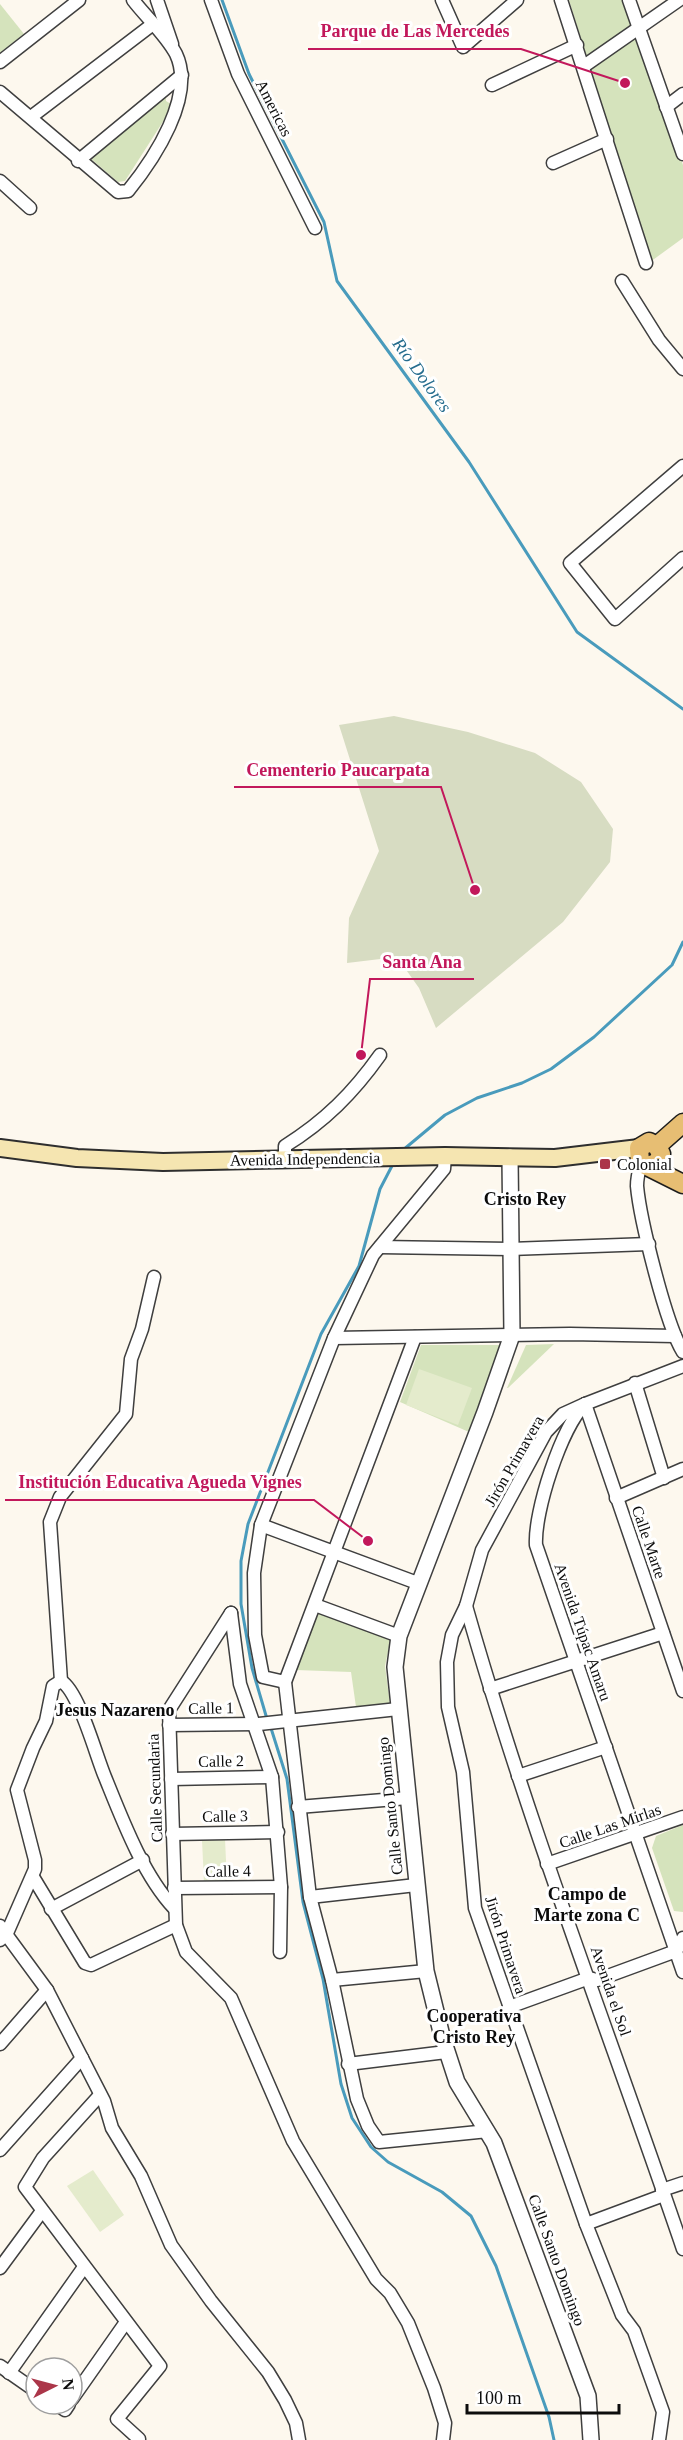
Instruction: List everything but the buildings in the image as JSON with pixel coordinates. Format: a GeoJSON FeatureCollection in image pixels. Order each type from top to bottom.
{"type":"FeatureCollection","features":[{"type":"Feature","properties":{"kind":"main road"},"geometry":{"type":"LineString","coordinates":[[647,1157],[683,1123]]}},
{"type":"Feature","properties":{"kind":"main road","name":"Avenida Independencia"},"geometry":{"type":"LineString","coordinates":[[0,1148],[77,1158],[163,1162],[445,1156],[555,1158],[610,1152],[647,1157]]}},
{"type":"Feature","properties":{"kind":"main road"},"geometry":{"type":"LineString","coordinates":[[647,1157],[683,1171]]}},
{"type":"Feature","properties":{"kind":"main road"},"geometry":{"type":"LineString","coordinates":[[647,1157],[683,1184]]}},
{"type":"Feature","properties":{"kind":"street"},"geometry":{"type":"LineString","coordinates":[[0,62],[79,0]]}},
{"type":"Feature","properties":{"kind":"street"},"geometry":{"type":"LineString","coordinates":[[133,0],[176,54]]}},
{"type":"Feature","properties":{"kind":"street"},"geometry":{"type":"LineString","coordinates":[[0,92],[31,117],[78,161],[118,192],[128,191],[169,128],[182,92],[182,75],[157,0]]}},
{"type":"Feature","properties":{"kind":"street","name":"Americas"},"geometry":{"type":"LineString","coordinates":[[211,0],[238,74],[315,228]]}},
{"type":"Feature","properties":{"kind":"street"},"geometry":{"type":"LineString","coordinates":[[442,0],[463,47],[517,0]]}},
{"type":"Feature","properties":{"kind":"street"},"geometry":{"type":"LineString","coordinates":[[561,0],[646,263]]}},
{"type":"Feature","properties":{"kind":"street"},"geometry":{"type":"LineString","coordinates":[[630,0],[683,154]]}},
{"type":"Feature","properties":{"kind":"street"},"geometry":{"type":"LineString","coordinates":[[584,66],[678,0]]}},
{"type":"Feature","properties":{"kind":"street"},"geometry":{"type":"LineString","coordinates":[[31,117],[153,24]]}},
{"type":"Feature","properties":{"kind":"street"},"geometry":{"type":"LineString","coordinates":[[492,85],[577,45]]}},
{"type":"Feature","properties":{"kind":"street"},"geometry":{"type":"LineString","coordinates":[[78,161],[182,75]]}},
{"type":"Feature","properties":{"kind":"street"},"geometry":{"type":"LineString","coordinates":[[666,107],[683,94]]}},
{"type":"Feature","properties":{"kind":"street"},"geometry":{"type":"LineString","coordinates":[[553,163],[607,139]]}},
{"type":"Feature","properties":{"kind":"street"},"geometry":{"type":"LineString","coordinates":[[0,181],[30,208]]}},
{"type":"Feature","properties":{"kind":"street"},"geometry":{"type":"LineString","coordinates":[[622,280],[659,340],[683,369]]}},
{"type":"Feature","properties":{"kind":"street"},"geometry":{"type":"LineString","coordinates":[[683,466],[570,563],[615,619],[683,558]]}},
{"type":"Feature","properties":{"kind":"street"},"geometry":{"type":"LineString","coordinates":[[285,1161],[285,1146],[338,1107],[357,1087],[380,1055]]}},
{"type":"Feature","properties":{"kind":"street"},"geometry":{"type":"LineString","coordinates":[[285,1682],[263,1677],[255,1635],[254,1573],[261,1525],[334,1338],[357,1286],[380,1247],[444,1169],[445,1156]]}},
{"type":"Feature","properties":{"kind":"street","name":"Calle Santo Domingo"},"geometry":{"type":"LineString","coordinates":[[510,1157],[512,1335],[399,1636],[395,1667],[426,1971],[446,2052],[457,2082],[488,2131],[588,2396],[591,2440]]}},
{"type":"Feature","properties":{"kind":"street"},"geometry":{"type":"LineString","coordinates":[[647,1157],[637,1183],[649,1244],[675,1336],[683,1352]]}},
{"type":"Feature","properties":{"kind":"street"},"geometry":{"type":"LineString","coordinates":[[380,1247],[510,1248],[649,1244]]}},
{"type":"Feature","properties":{"kind":"street"},"geometry":{"type":"LineString","coordinates":[[61,1682],[50,1522],[60,1497],[126,1414],[131,1359],[142,1329],[154,1278]]}},
{"type":"Feature","properties":{"kind":"street"},"geometry":{"type":"LineString","coordinates":[[334,1338],[512,1335],[675,1336]]}},
{"type":"Feature","properties":{"kind":"street"},"geometry":{"type":"LineString","coordinates":[[415,1337],[285,1682],[284,1722],[310,1897],[332,1980],[348,2064],[357,2099],[368,2126],[379,2142],[488,2131]]}},
{"type":"Feature","properties":{"kind":"street"},"geometry":{"type":"LineString","coordinates":[[585,1404],[683,1366]]}},
{"type":"Feature","properties":{"kind":"street"},"geometry":{"type":"LineString","coordinates":[[635,1383],[664,1478]]}},
{"type":"Feature","properties":{"kind":"street","name":"Calle Marte"},"geometry":{"type":"LineString","coordinates":[[585,1404],[663,1633],[680,1672],[683,1691]]}},
{"type":"Feature","properties":{"kind":"street","name":"Jirón Primavera"},"geometry":{"type":"LineString","coordinates":[[585,1404],[563,1414],[546,1432],[482,1550],[466,1606],[458,1620],[450,1644],[447,1662],[448,1707],[462,1772],[475,1908],[586,2224],[622,2315],[634,2331],[663,2412],[660,2440]]}},
{"type":"Feature","properties":{"kind":"street","name":"Avenida Túpac Amaru"},"geometry":{"type":"LineString","coordinates":[[585,1404],[567,1431],[539,1510],[535,1530],[536,1545],[683,1972]]}},
{"type":"Feature","properties":{"kind":"street"},"geometry":{"type":"LineString","coordinates":[[616,1498],[682,1473]]}},
{"type":"Feature","properties":{"kind":"street"},"geometry":{"type":"LineString","coordinates":[[261,1525],[420,1584]]}},
{"type":"Feature","properties":{"kind":"street"},"geometry":{"type":"LineString","coordinates":[[315,1605],[399,1636]]}},
{"type":"Feature","properties":{"kind":"street","name":"Avenida el Sol"},"geometry":{"type":"LineString","coordinates":[[466,1606],[490,1689],[547,1864],[683,2249]]}},
{"type":"Feature","properties":{"kind":"street","name":"Calle Secundaria"},"geometry":{"type":"LineString","coordinates":[[256,1724],[240,1684],[231,1612],[170,1707],[176,1925],[186,1952],[231,1998],[293,2141],[376,2279],[390,2293],[408,2323],[440,2406],[445,2423],[443,2440]]}},
{"type":"Feature","properties":{"kind":"street"},"geometry":{"type":"LineString","coordinates":[[490,1689],[663,1633]]}},
{"type":"Feature","properties":{"kind":"street"},"geometry":{"type":"LineString","coordinates":[[174,1908],[159,1892],[142,1860],[68,1685],[61,1682],[53,1686],[46,1721],[17,1790],[35,1860],[33,1877],[2,1933],[47,1990],[100,2095],[112,2128],[141,2176],[171,2245],[211,2301],[268,2372],[296,2423],[299,2440]]}},
{"type":"Feature","properties":{"kind":"street","name":"Calle 1"},"geometry":{"type":"LineString","coordinates":[[170,1725],[284,1722],[398,1708]]}},
{"type":"Feature","properties":{"kind":"street"},"geometry":{"type":"LineString","coordinates":[[256,1724],[272,1777],[278,1832],[281,1887],[280,1952]]}},
{"type":"Feature","properties":{"kind":"street"},"geometry":{"type":"LineString","coordinates":[[518,1776],[606,1747]]}},
{"type":"Feature","properties":{"kind":"street","name":"Calle 2"},"geometry":{"type":"LineString","coordinates":[[171,1779],[272,1777]]}},
{"type":"Feature","properties":{"kind":"street"},"geometry":{"type":"LineString","coordinates":[[298,1807],[408,1798]]}},
{"type":"Feature","properties":{"kind":"street","name":"Calle Las Mirlas"},"geometry":{"type":"LineString","coordinates":[[547,1864],[683,1817]]}},
{"type":"Feature","properties":{"kind":"street","name":"Calle 3"},"geometry":{"type":"LineString","coordinates":[[172,1834],[278,1832]]}},
{"type":"Feature","properties":{"kind":"street"},"geometry":{"type":"LineString","coordinates":[[51,1909],[142,1860]]}},
{"type":"Feature","properties":{"kind":"street"},"geometry":{"type":"LineString","coordinates":[[33,1877],[86,1963],[91,1965],[176,1925]]}},
{"type":"Feature","properties":{"kind":"street"},"geometry":{"type":"LineString","coordinates":[[310,1897],[416,1886]]}},
{"type":"Feature","properties":{"kind":"street","name":"Calle 4"},"geometry":{"type":"LineString","coordinates":[[174,1888],[281,1887]]}},
{"type":"Feature","properties":{"kind":"street"},"geometry":{"type":"LineString","coordinates":[[509,2007],[589,1978],[597,1980],[676,1951],[683,1938]]}},
{"type":"Feature","properties":{"kind":"street"},"geometry":{"type":"LineString","coordinates":[[332,1980],[426,1971]]}},
{"type":"Feature","properties":{"kind":"street"},"geometry":{"type":"LineString","coordinates":[[0,2044],[47,1990]]}},
{"type":"Feature","properties":{"kind":"street"},"geometry":{"type":"LineString","coordinates":[[348,2064],[446,2052]]}},
{"type":"Feature","properties":{"kind":"street"},"geometry":{"type":"LineString","coordinates":[[2,2144],[81,2058]]}},
{"type":"Feature","properties":{"kind":"street"},"geometry":{"type":"LineString","coordinates":[[100,2095],[43,2158],[25,2187],[160,2366],[117,2419],[139,2439]]}},
{"type":"Feature","properties":{"kind":"street"},"geometry":{"type":"LineString","coordinates":[[586,2224],[683,2183]]}},
{"type":"Feature","properties":{"kind":"street"},"geometry":{"type":"LineString","coordinates":[[0,2268],[42,2211]]}},
{"type":"Feature","properties":{"kind":"street"},"geometry":{"type":"LineString","coordinates":[[24,2383],[5,2370],[84,2267]]}},
{"type":"Feature","properties":{"kind":"street"},"geometry":{"type":"LineString","coordinates":[[84,2383],[126,2322]]}},
{"type":"Feature","properties":{"kind":"green space"},"geometry":{"type":"Polygon","coordinates":[[[569,0],[626,0],[683,165],[683,238],[650,262],[569,0]]]}},
{"type":"Feature","properties":{"kind":"green space"},"geometry":{"type":"Polygon","coordinates":[[[0,4],[24,34],[0,53],[0,4]]]}},
{"type":"Feature","properties":{"kind":"green space"},"geometry":{"type":"Polygon","coordinates":[[[166,97],[166,101],[171,104],[164,120],[125,181],[118,182],[90,158],[166,97]]]}},
{"type":"Feature","properties":{"kind":"green space"},"geometry":{"type":"Polygon","coordinates":[[[394,716],[468,732],[535,753],[581,782],[613,829],[610,862],[563,922],[436,1028],[419,988],[397,957],[347,963],[349,918],[379,851],[339,725],[394,716]]]}},
{"type":"Feature","properties":{"kind":"green space"},"geometry":{"type":"Polygon","coordinates":[[[554,1344],[508,1388],[507,1388],[526,1345],[554,1344]]]}},
{"type":"Feature","properties":{"kind":"green space"},"geometry":{"type":"Polygon","coordinates":[[[421,1345],[500,1345],[469,1432],[400,1402],[421,1345]]]}},
{"type":"Feature","properties":{"kind":"green space"},"geometry":{"type":"Polygon","coordinates":[[[419,1369],[472,1388],[458,1425],[406,1405],[419,1369]]]}},
{"type":"Feature","properties":{"kind":"green space"},"geometry":{"type":"Polygon","coordinates":[[[319,1610],[391,1637],[385,1666],[390,1704],[356,1707],[351,1672],[296,1670],[319,1610]]]}},
{"type":"Feature","properties":{"kind":"green space"},"geometry":{"type":"Polygon","coordinates":[[[683,1825],[683,1912],[674,1911],[652,1848],[656,1836],[683,1825]]]}},
{"type":"Feature","properties":{"kind":"green space"},"geometry":{"type":"Polygon","coordinates":[[[225,1839],[227,1882],[204,1883],[202,1840],[225,1839]]]}},
{"type":"Feature","properties":{"kind":"green space"},"geometry":{"type":"Polygon","coordinates":[[[93,2170],[124,2215],[100,2232],[67,2186],[93,2170]]]}},
{"type":"Feature","properties":{"kind":"waterway","name":"Río Dolores"},"geometry":{"type":"LineString","coordinates":[[222,0],[249,74],[324,222],[337,281],[469,462],[577,632],[683,709]]}},
{"type":"Feature","properties":{"kind":"waterway"},"geometry":{"type":"LineString","coordinates":[[403,1150],[445,1115],[477,1098],[522,1083],[551,1069],[594,1037],[672,965],[683,942]]}},
{"type":"Feature","properties":{"kind":"waterway"},"geometry":{"type":"LineString","coordinates":[[267,1719],[252,1668],[241,1604],[241,1561],[248,1524],[321,1334],[359,1266],[380,1189],[394,1162]]}},
{"type":"Feature","properties":{"kind":"waterway"},"geometry":{"type":"LineString","coordinates":[[270,1725],[287,1779],[303,1902],[323,1979],[341,2084],[352,2118],[371,2147],[388,2162],[442,2192],[471,2216],[496,2266],[549,2417],[554,2440]]}},
{"type":"Feature","properties":{"kind":"place","name":"Parque de Las Mercedes"},"geometry":{"type":"Point","coordinates":[625,83]}},
{"type":"Feature","properties":{"kind":"place","name":"Cementerio Paucarpata"},"geometry":{"type":"Point","coordinates":[475,890]}},
{"type":"Feature","properties":{"kind":"place","name":"Santa Ana"},"geometry":{"type":"Point","coordinates":[361,1055]}},
{"type":"Feature","properties":{"kind":"place","name":"Colonial"},"geometry":{"type":"Point","coordinates":[605,1164]}},
{"type":"Feature","properties":{"kind":"place","name":"Institución Educativa Agueda Vignes"},"geometry":{"type":"Point","coordinates":[368,1541]}},
{"type":"Feature","properties":{"kind":"district","name":"Cristo Rey"},"geometry":{"type":"Point","coordinates":[525,1199]}},
{"type":"Feature","properties":{"kind":"district","name":"Jesus Nazareno"},"geometry":{"type":"Point","coordinates":[115,1710]}},
{"type":"Feature","properties":{"kind":"district","name":"Campo de Marte zona C"},"geometry":{"type":"Point","coordinates":[587,1904]}},
{"type":"Feature","properties":{"kind":"district","name":"Cooperativa Cristo Rey"},"geometry":{"type":"Point","coordinates":[474,2026]}}]}
